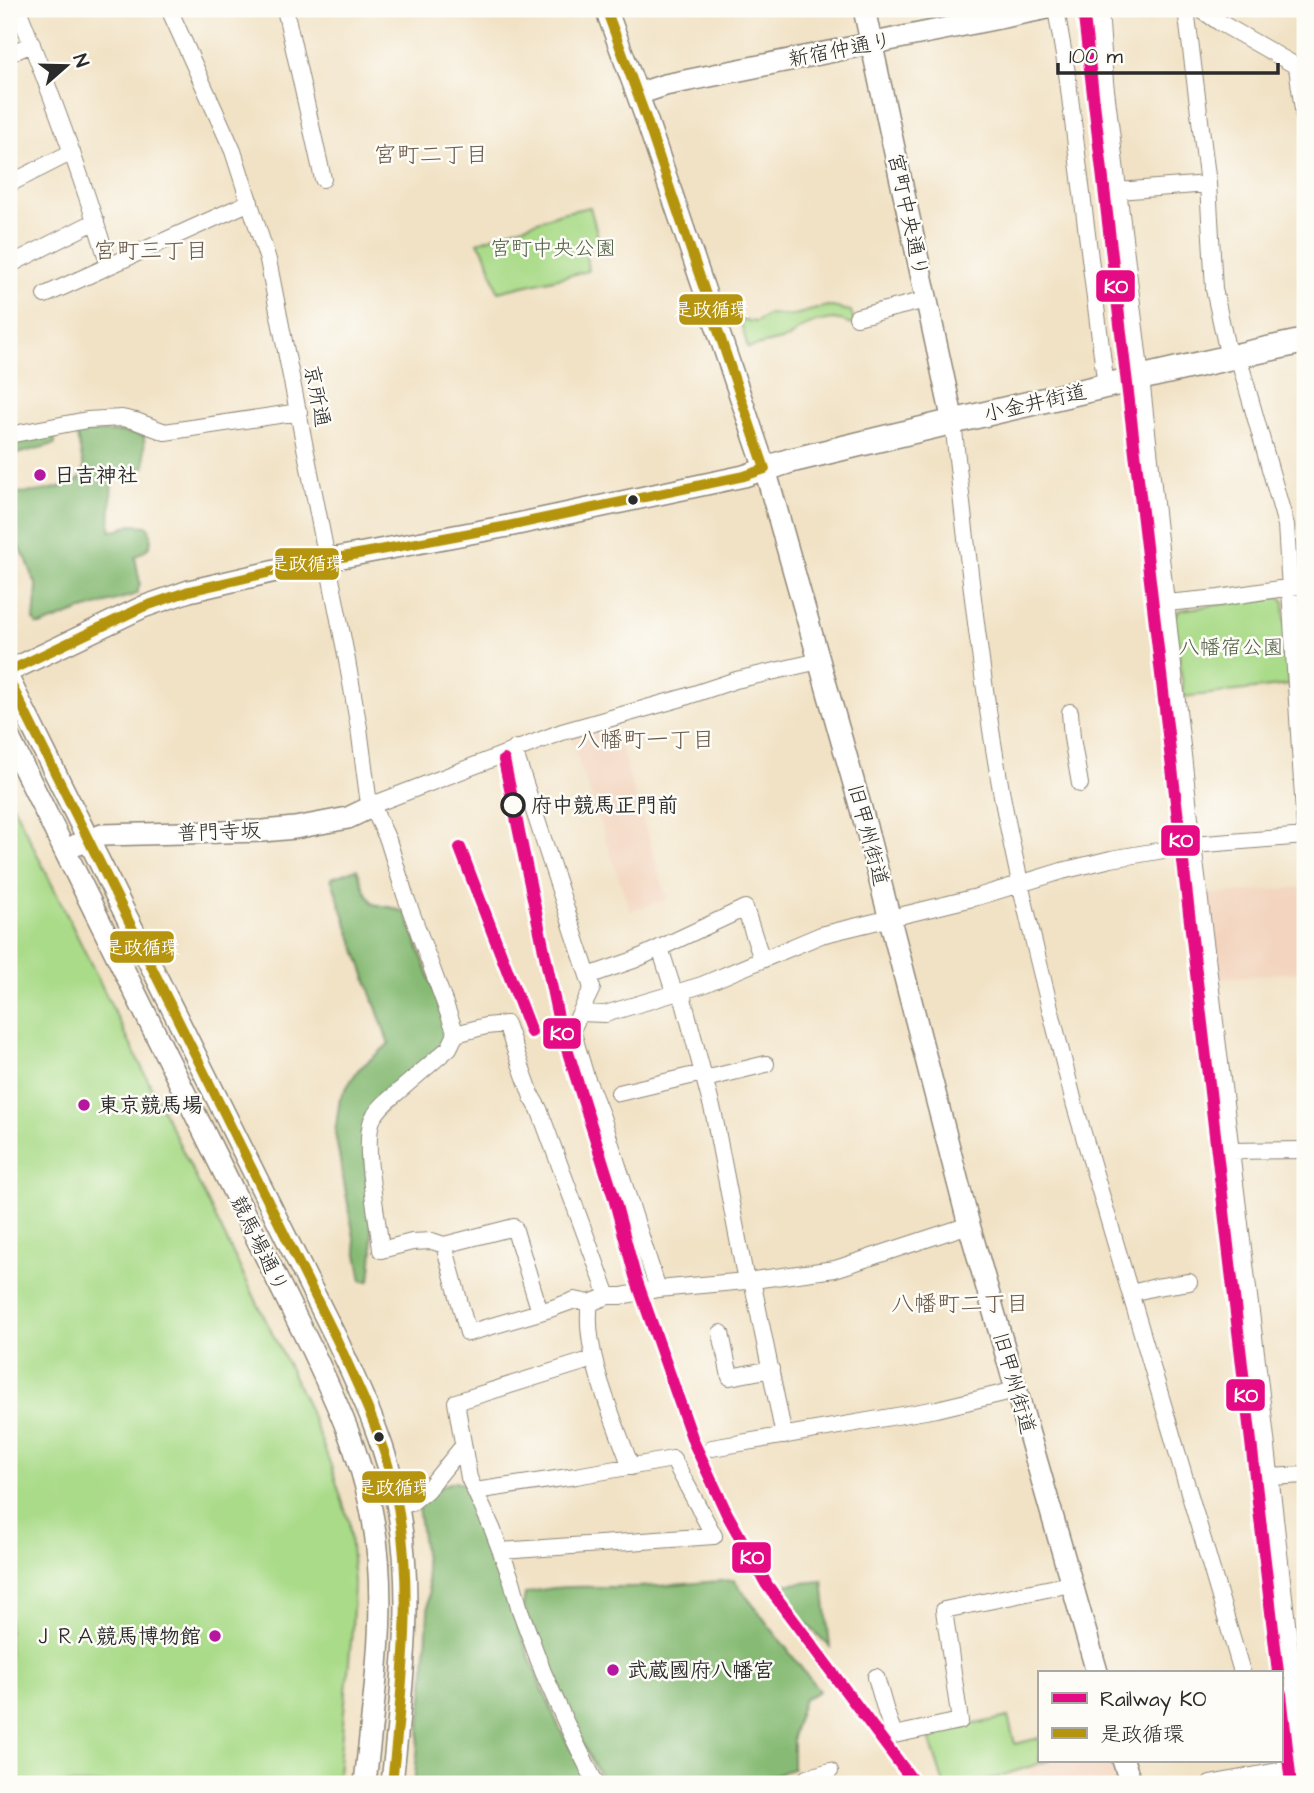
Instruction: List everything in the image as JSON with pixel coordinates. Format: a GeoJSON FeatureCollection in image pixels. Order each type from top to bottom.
{"type":"FeatureCollection","features":[{"type":"Feature","properties":{"kind":"main road","name":"小金井街道"},"geometry":{"type":"LineString","coordinates":[[765,469],[953,422],[1305,341]]}},
{"type":"Feature","properties":{"kind":"street"},"geometry":{"type":"LineString","coordinates":[[18,9],[72,152],[109,265]]}},
{"type":"Feature","properties":{"kind":"street","name":"京所通"},"geometry":{"type":"LineString","coordinates":[[169,9],[233,151],[268,260],[328,560],[359,728],[368,797],[388,840],[405,895],[456,1034]]}},
{"type":"Feature","properties":{"kind":"street"},"geometry":{"type":"LineString","coordinates":[[285,9],[323,179]]}},
{"type":"Feature","properties":{"kind":"street","name":"旧甲州街道"},"geometry":{"type":"LineString","coordinates":[[606,9],[638,94],[765,469],[890,918],[970,1224],[1097,1671]]}},
{"type":"Feature","properties":{"kind":"street","name":"宮町中央通り"},"geometry":{"type":"LineString","coordinates":[[864,9],[953,422]]}},
{"type":"Feature","properties":{"kind":"street","name":"新宿仲通り"},"geometry":{"type":"LineString","coordinates":[[638,94],[665,85],[1043,9]]}},
{"type":"Feature","properties":{"kind":"street"},"geometry":{"type":"LineString","coordinates":[[1056,9],[1068,73],[1106,387]]}},
{"type":"Feature","properties":{"kind":"street"},"geometry":{"type":"LineString","coordinates":[[1100,9],[1105,82],[1193,845],[1305,1771],[1270,1766],[1217,1783]]}},
{"type":"Feature","properties":{"kind":"street"},"geometry":{"type":"LineString","coordinates":[[1186,9],[1208,184],[1214,289],[1286,525],[1298,586],[1305,830]]}},
{"type":"Feature","properties":{"kind":"street"},"geometry":{"type":"LineString","coordinates":[[1200,9],[1301,69],[1305,124]]}},
{"type":"Feature","properties":{"kind":"street"},"geometry":{"type":"LineString","coordinates":[[9,54],[32,44]]}},
{"type":"Feature","properties":{"kind":"street"},"geometry":{"type":"LineString","coordinates":[[9,184],[72,152]]}},
{"type":"Feature","properties":{"kind":"street"},"geometry":{"type":"LineString","coordinates":[[1118,191],[1208,184]]}},
{"type":"Feature","properties":{"kind":"street"},"geometry":{"type":"LineString","coordinates":[[45,295],[250,202]]}},
{"type":"Feature","properties":{"kind":"street"},"geometry":{"type":"LineString","coordinates":[[9,265],[96,221]]}},
{"type":"Feature","properties":{"kind":"street"},"geometry":{"type":"LineString","coordinates":[[858,317],[926,300]]}},
{"type":"Feature","properties":{"kind":"street"},"geometry":{"type":"LineString","coordinates":[[9,435],[87,420],[122,418],[165,432],[299,412]]}},
{"type":"Feature","properties":{"kind":"street"},"geometry":{"type":"LineString","coordinates":[[953,422],[990,724],[1003,802],[1052,1018],[1075,1106],[1242,1671]]}},
{"type":"Feature","properties":{"kind":"street"},"geometry":{"type":"LineString","coordinates":[[9,671],[132,612],[172,597],[236,579],[580,511],[744,476],[765,469]]}},
{"type":"Feature","properties":{"kind":"street"},"geometry":{"type":"LineString","coordinates":[[1166,603],[1298,586]]}},
{"type":"Feature","properties":{"kind":"street"},"geometry":{"type":"LineString","coordinates":[[373,806],[562,732],[707,689],[819,661]]}},
{"type":"Feature","properties":{"kind":"street","name":"競馬場通り"},"geometry":{"type":"LineString","coordinates":[[9,680],[348,1365],[388,1466],[398,1506],[404,1551],[407,1610],[392,1784]]}},
{"type":"Feature","properties":{"kind":"street"},"geometry":{"type":"LineString","coordinates":[[1070,712],[1080,784]]}},
{"type":"Feature","properties":{"kind":"street","name":"競馬場通り"},"geometry":{"type":"LineString","coordinates":[[9,738],[325,1378],[363,1476],[374,1532],[380,1601],[379,1645],[365,1784]]}},
{"type":"Feature","properties":{"kind":"street"},"geometry":{"type":"LineString","coordinates":[[516,748],[516,756],[592,988],[572,1030],[658,1289]]}},
{"type":"Feature","properties":{"kind":"street","name":"普門寺坂"},"geometry":{"type":"LineString","coordinates":[[64,850],[102,835],[295,828],[348,818],[373,806]]}},
{"type":"Feature","properties":{"kind":"street"},"geometry":{"type":"LineString","coordinates":[[580,1013],[604,1014],[702,985],[821,935],[977,897],[1111,859],[1193,845],[1305,836]]}},
{"type":"Feature","properties":{"kind":"street"},"geometry":{"type":"LineString","coordinates":[[588,976],[634,960],[745,908],[762,960]]}},
{"type":"Feature","properties":{"kind":"street"},"geometry":{"type":"LineString","coordinates":[[660,948],[678,991],[714,1115],[784,1436]]}},
{"type":"Feature","properties":{"kind":"street"},"geometry":{"type":"LineString","coordinates":[[540,1312],[514,1227],[444,1245],[432,1241],[412,1242],[381,1250],[369,1136],[377,1110],[449,1048],[456,1034],[486,1026],[506,1024],[608,1296]]}},
{"type":"Feature","properties":{"kind":"street"},"geometry":{"type":"LineString","coordinates":[[619,1093],[766,1064]]}},
{"type":"Feature","properties":{"kind":"street"},"geometry":{"type":"LineString","coordinates":[[191,1107],[215,1096]]}},
{"type":"Feature","properties":{"kind":"street"},"geometry":{"type":"LineString","coordinates":[[1231,1151],[1305,1150]]}},
{"type":"Feature","properties":{"kind":"street"},"geometry":{"type":"LineString","coordinates":[[444,1245],[468,1333],[575,1300],[590,1303],[608,1296],[658,1289],[835,1269],[970,1224]]}},
{"type":"Feature","properties":{"kind":"street"},"geometry":{"type":"LineString","coordinates":[[1130,1293],[1189,1282]]}},
{"type":"Feature","properties":{"kind":"street"},"geometry":{"type":"LineString","coordinates":[[590,1303],[588,1315],[593,1359],[631,1467]]}},
{"type":"Feature","properties":{"kind":"street"},"geometry":{"type":"LineString","coordinates":[[721,1333],[730,1377],[771,1369]]}},
{"type":"Feature","properties":{"kind":"street"},"geometry":{"type":"LineString","coordinates":[[593,1359],[456,1402],[469,1478],[501,1551],[542,1672],[596,1784]]}},
{"type":"Feature","properties":{"kind":"street"},"geometry":{"type":"LineString","coordinates":[[712,1448],[937,1409],[1016,1390]]}},
{"type":"Feature","properties":{"kind":"street"},"geometry":{"type":"LineString","coordinates":[[398,1506],[411,1503],[426,1490],[463,1446]]}},
{"type":"Feature","properties":{"kind":"street"},"geometry":{"type":"LineString","coordinates":[[475,1491],[673,1459],[714,1536],[501,1551]]}},
{"type":"Feature","properties":{"kind":"street"},"geometry":{"type":"LineString","coordinates":[[1270,1477],[1305,1475]]}},
{"type":"Feature","properties":{"kind":"street"},"geometry":{"type":"LineString","coordinates":[[876,1677],[894,1735],[960,1721],[944,1610],[1071,1584]]}},
{"type":"Feature","properties":{"kind":"street"},"geometry":{"type":"LineString","coordinates":[[1124,1762],[1131,1784]]}},
{"type":"Feature","properties":{"kind":"street"},"geometry":{"type":"LineString","coordinates":[[805,1784],[807,1778],[830,1771]]}},
{"type":"Feature","properties":{"kind":"shaded area"},"geometry":{"type":"Polygon","coordinates":[[[613,722],[667,899],[630,911],[570,735],[613,722]]]}},
{"type":"Feature","properties":{"kind":"shaded area"},"geometry":{"type":"Polygon","coordinates":[[[1301,887],[1305,972],[1217,978],[1206,895],[1301,887]]]}},
{"type":"Feature","properties":{"kind":"shaded area"},"geometry":{"type":"Polygon","coordinates":[[[1039,1762],[1111,1762],[1118,1784],[1033,1784],[1027,1766],[1039,1762]]]}},
{"type":"Feature","properties":{"kind":"green space","name":"宮町中央公園"},"geometry":{"type":"Polygon","coordinates":[[[590,207],[600,244],[585,248],[588,271],[498,292],[487,257],[478,242],[561,213],[590,207]]]}},
{"type":"Feature","properties":{"kind":"green space"},"geometry":{"type":"Polygon","coordinates":[[[827,306],[851,311],[855,324],[833,319],[816,322],[799,329],[789,338],[748,348],[740,320],[756,322],[769,314],[791,316],[827,306]]]}},
{"type":"Feature","properties":{"kind":"green space"},"geometry":{"type":"Polygon","coordinates":[[[76,432],[123,432],[144,436],[145,467],[112,473],[110,531],[130,525],[148,526],[150,546],[135,557],[140,583],[137,594],[37,625],[34,620],[37,587],[26,558],[9,533],[9,492],[46,490],[80,479],[84,468],[76,432]]]}},
{"type":"Feature","properties":{"kind":"green space"},"geometry":{"type":"Polygon","coordinates":[[[55,434],[55,444],[9,456],[9,443],[55,434]]]}},
{"type":"Feature","properties":{"kind":"green space","name":"八幡宿公園"},"geometry":{"type":"Polygon","coordinates":[[[1278,596],[1284,600],[1289,685],[1184,697],[1174,616],[1180,610],[1278,596]]]}},
{"type":"Feature","properties":{"kind":"green space","name":"東京競馬場"},"geometry":{"type":"Polygon","coordinates":[[[9,797],[305,1400],[330,1463],[349,1522],[354,1582],[352,1631],[337,1784],[9,1784],[9,797]]]}},
{"type":"Feature","properties":{"kind":"green space"},"geometry":{"type":"Polygon","coordinates":[[[357,869],[373,904],[406,913],[450,1035],[364,1133],[373,1251],[370,1281],[362,1281],[335,1133],[340,1098],[358,1070],[389,1044],[331,878],[357,869]]]}},
{"type":"Feature","properties":{"kind":"green space"},"geometry":{"type":"Polygon","coordinates":[[[455,1481],[464,1484],[537,1676],[559,1727],[592,1784],[414,1784],[424,1687],[429,1593],[418,1506],[442,1486],[455,1481]]]}},
{"type":"Feature","properties":{"kind":"green space"},"geometry":{"type":"Polygon","coordinates":[[[734,1580],[819,1691],[804,1699],[793,1733],[793,1769],[741,1784],[604,1784],[571,1722],[523,1606],[525,1594],[564,1587],[645,1587],[734,1580]]]}},
{"type":"Feature","properties":{"kind":"green space"},"geometry":{"type":"Polygon","coordinates":[[[823,1581],[830,1647],[799,1616],[779,1585],[823,1581]]]}},
{"type":"Feature","properties":{"kind":"green space"},"geometry":{"type":"Polygon","coordinates":[[[1008,1717],[1015,1744],[1038,1738],[1038,1762],[1044,1762],[976,1784],[944,1784],[928,1734],[1008,1717]]]}},
{"type":"Feature","properties":{"kind":"rail line","name":"KO"},"geometry":{"type":"LineString","coordinates":[[1083,9],[1278,1671]]}},
{"type":"Feature","properties":{"kind":"rail line","name":"KO"},"geometry":{"type":"LineString","coordinates":[[504,760],[560,1027],[614,1198],[635,1276],[694,1443],[727,1514],[767,1585],[915,1784]]}},
{"type":"Feature","properties":{"kind":"rail line","name":"KO"},"geometry":{"type":"LineString","coordinates":[[460,848],[531,1032]]}},
{"type":"Feature","properties":{"kind":"rail line","name":"KO"},"geometry":{"type":"LineString","coordinates":[[1282,1703],[1291,1784]]}},
{"type":"Feature","properties":{"kind":"transit line","name":"是政循環"},"geometry":{"type":"LineString","coordinates":[[9,671],[143,607],[189,591],[310,563],[508,526],[744,476],[765,469],[645,115],[606,9]]}},
{"type":"Feature","properties":{"kind":"transit line","name":"是政循環"},"geometry":{"type":"LineString","coordinates":[[9,680],[336,1338],[383,1449],[401,1524],[406,1598],[403,1672],[392,1784]]}},
{"type":"Feature","properties":{"kind":"place","name":"日吉神社"},"geometry":{"type":"Point","coordinates":[40,475]}},
{"type":"Feature","properties":{"kind":"place","name":"府中競馬正門前"},"geometry":{"type":"Point","coordinates":[513,805]}},
{"type":"Feature","properties":{"kind":"place","name":"東京競馬場"},"geometry":{"type":"Point","coordinates":[84,1105]}},
{"type":"Feature","properties":{"kind":"place","name":"ＪＲＡ競馬博物館"},"geometry":{"type":"Point","coordinates":[215,1636]}},
{"type":"Feature","properties":{"kind":"place","name":"武蔵國府八幡宮"},"geometry":{"type":"Point","coordinates":[613,1670]}},
{"type":"Feature","properties":{"kind":"district","name":"宮町二丁目"},"geometry":{"type":"Point","coordinates":[431,155]}},
{"type":"Feature","properties":{"kind":"district","name":"宮町三丁目"},"geometry":{"type":"Point","coordinates":[151,251]}},
{"type":"Feature","properties":{"kind":"district","name":"八幡町一丁目"},"geometry":{"type":"Point","coordinates":[646,740]}},
{"type":"Feature","properties":{"kind":"district","name":"八幡町二丁目"},"geometry":{"type":"Point","coordinates":[960,1304]}}]}
